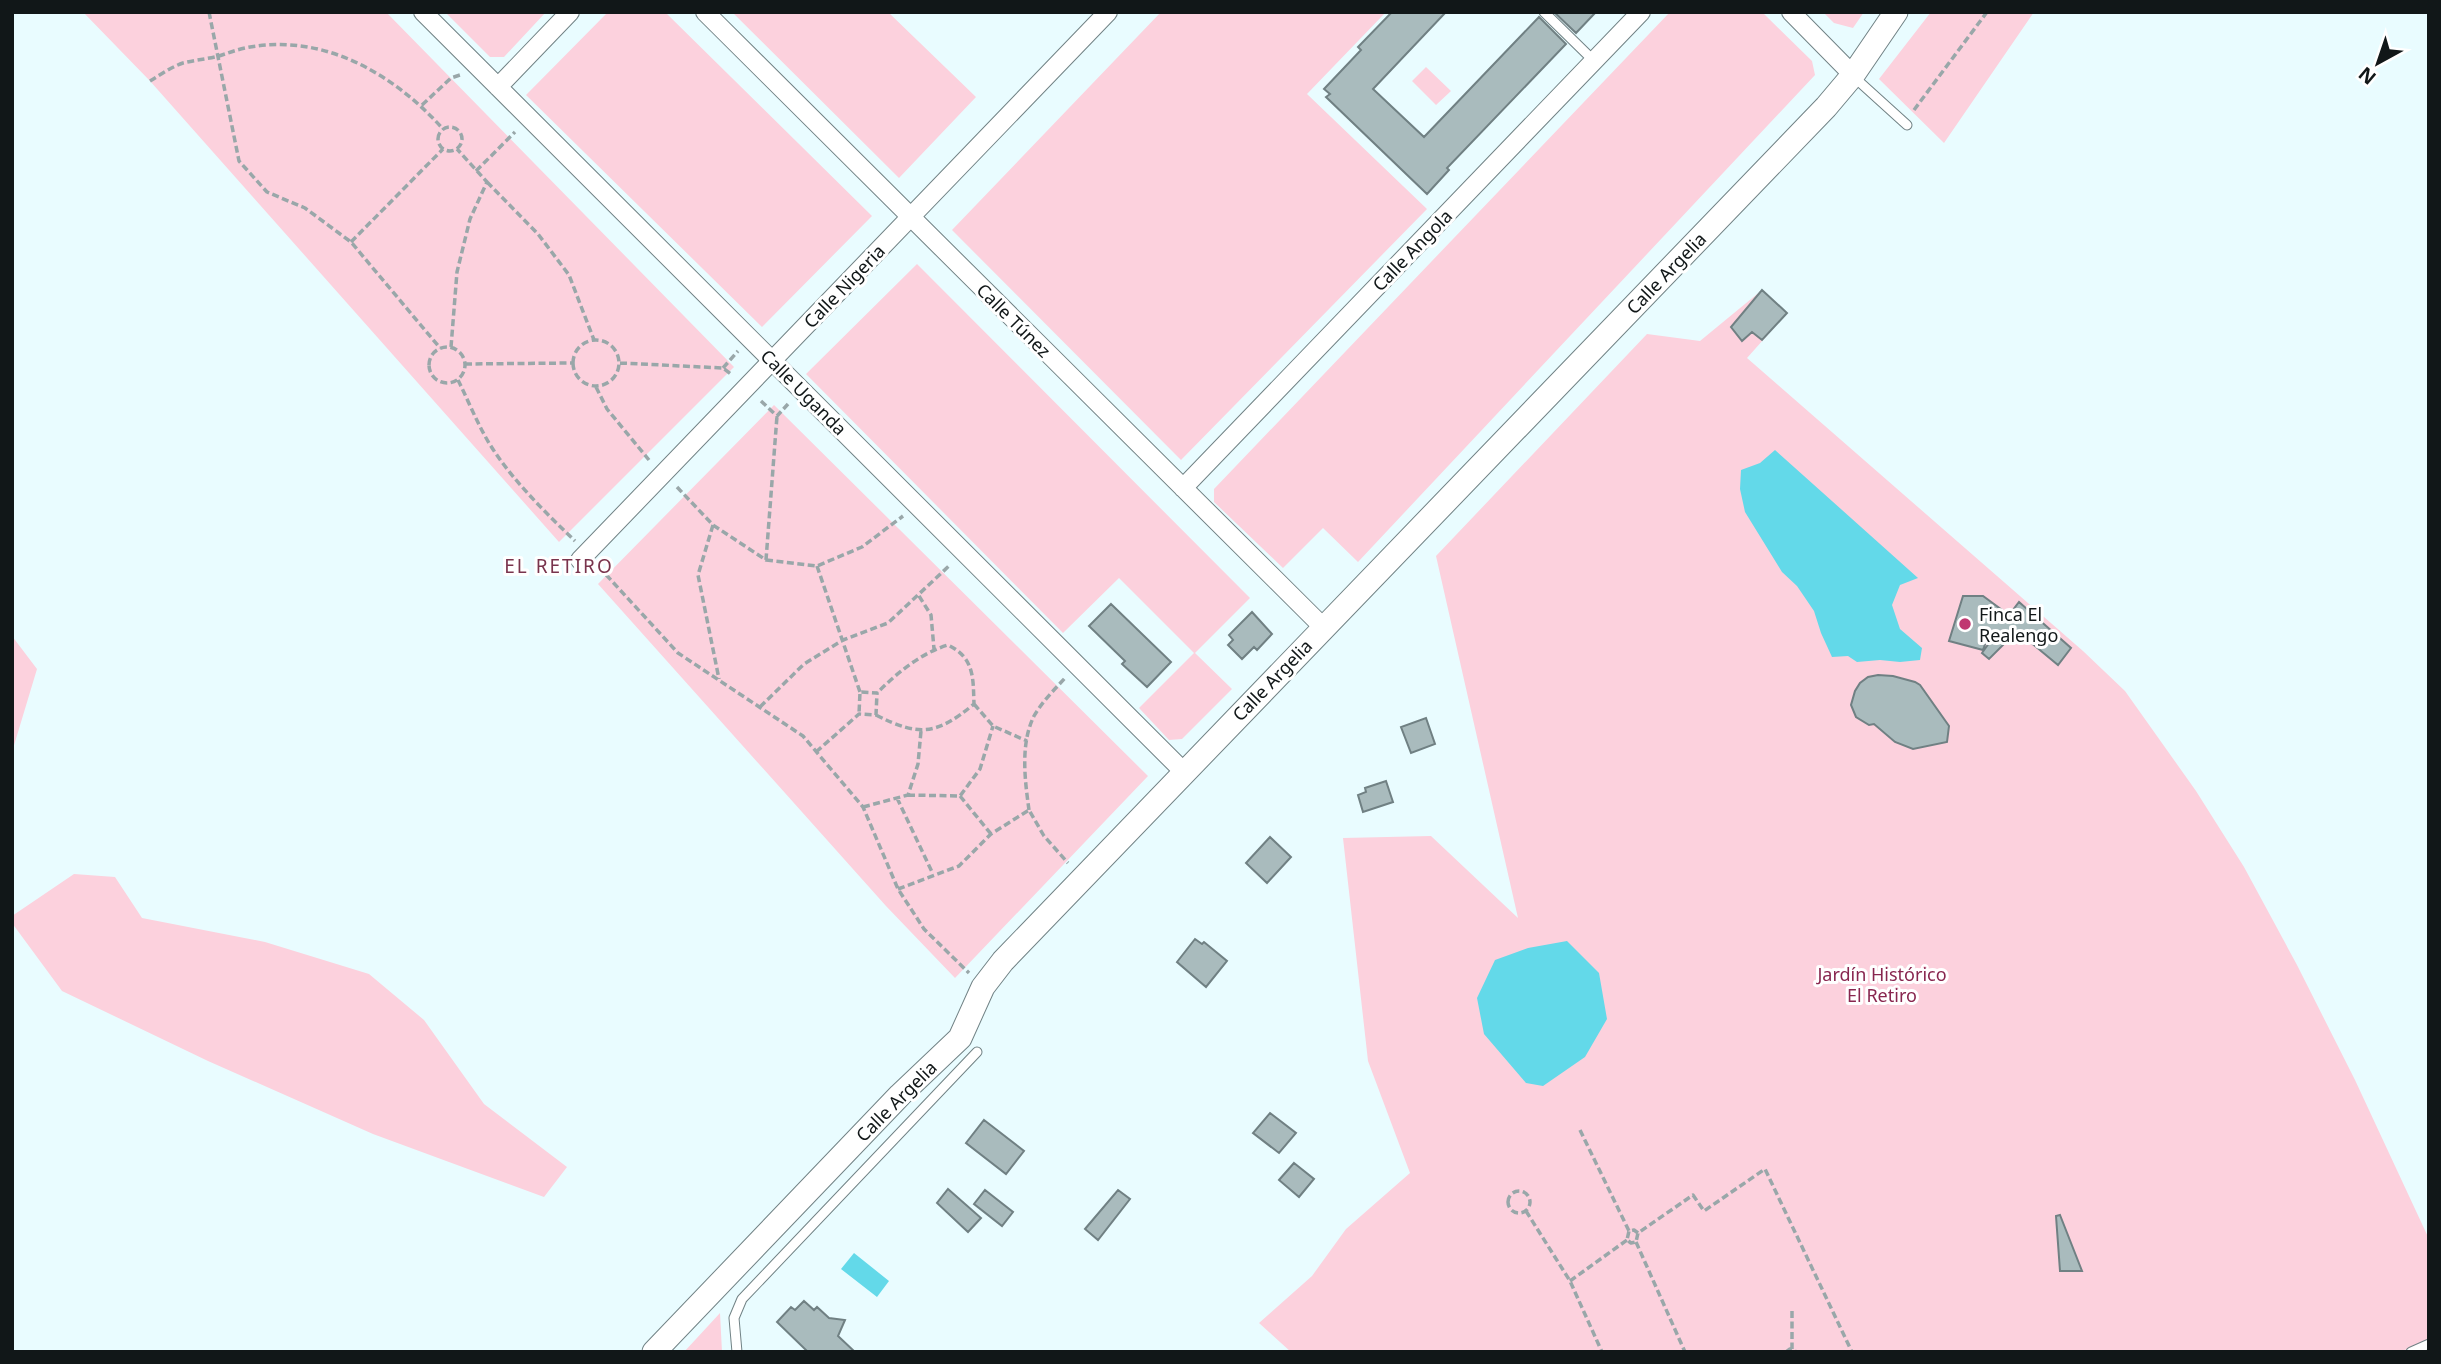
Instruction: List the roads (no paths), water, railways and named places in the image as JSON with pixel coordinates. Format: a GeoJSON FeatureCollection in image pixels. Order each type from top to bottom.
{"type":"FeatureCollection","features":[{"type":"Feature","properties":{"kind":"street","name":"Calle Uganda"},"geometry":{"type":"LineString","coordinates":[[423,12],[1184,772]]}},
{"type":"Feature","properties":{"kind":"street"},"geometry":{"type":"LineString","coordinates":[[498,87],[570,12]]}},
{"type":"Feature","properties":{"kind":"street","name":"Calle Túnez"},"geometry":{"type":"LineString","coordinates":[[705,12],[1323,627]]}},
{"type":"Feature","properties":{"kind":"street","name":"Calle Nigeria"},"geometry":{"type":"LineString","coordinates":[[583,556],[1108,12]]}},
{"type":"Feature","properties":{"kind":"street","name":"Calle Angola"},"geometry":{"type":"LineString","coordinates":[[1183,488],[1641,12]]}},
{"type":"Feature","properties":{"kind":"street"},"geometry":{"type":"LineString","coordinates":[[1791,12],[1853,75]]}},
{"type":"Feature","properties":{"kind":"street","name":"Calle Argelia"},"geometry":{"type":"LineString","coordinates":[[654,1352],[900,1095],[960,1038],[983,987],[1003,961],[1826,107],[1853,75],[1896,12]]}},
{"type":"Feature","properties":{"kind":"lane"},"geometry":{"type":"LineString","coordinates":[[1545,12],[1594,61]]}},
{"type":"Feature","properties":{"kind":"lane"},"geometry":{"type":"LineString","coordinates":[[1853,75],[1907,125]]}},
{"type":"Feature","properties":{"kind":"lane"},"geometry":{"type":"LineString","coordinates":[[737,1352],[734,1318],[743,1299],[978,1052]]}},
{"type":"Feature","properties":{"kind":"lane"},"geometry":{"type":"LineString","coordinates":[[2411,1352],[2429,1344]]}},
{"type":"Feature","properties":{"kind":"water"},"geometry":{"type":"Polygon","coordinates":[[[1775,450],[1918,578],[1900,585],[1892,605],[1900,629],[1922,648],[1920,660],[1857,662],[1848,656],[1832,657],[1814,611],[1797,586],[1782,572],[1745,512],[1740,489],[1741,470],[1760,463],[1775,450]]]}},
{"type":"Feature","properties":{"kind":"water"},"geometry":{"type":"Polygon","coordinates":[[[1567,941],[1599,973],[1607,1019],[1585,1057],[1543,1086],[1526,1083],[1484,1034],[1477,998],[1495,960],[1528,948],[1567,941]]]}},
{"type":"Feature","properties":{"kind":"water"},"geometry":{"type":"Polygon","coordinates":[[[854,1253],[889,1281],[877,1297],[841,1269],[854,1253]]]}},
{"type":"Feature","properties":{"kind":"place","name":"Finca El Realengo"},"geometry":{"type":"Point","coordinates":[1965,624]}},
{"type":"Feature","properties":{"kind":"district","name":"EL RETIRO"},"geometry":{"type":"Point","coordinates":[559,566]}},
{"type":"Feature","properties":{"kind":"park label","name":"Jardín Histórico El Retiro"},"geometry":{"type":"Point","coordinates":[1882,984]}}]}
